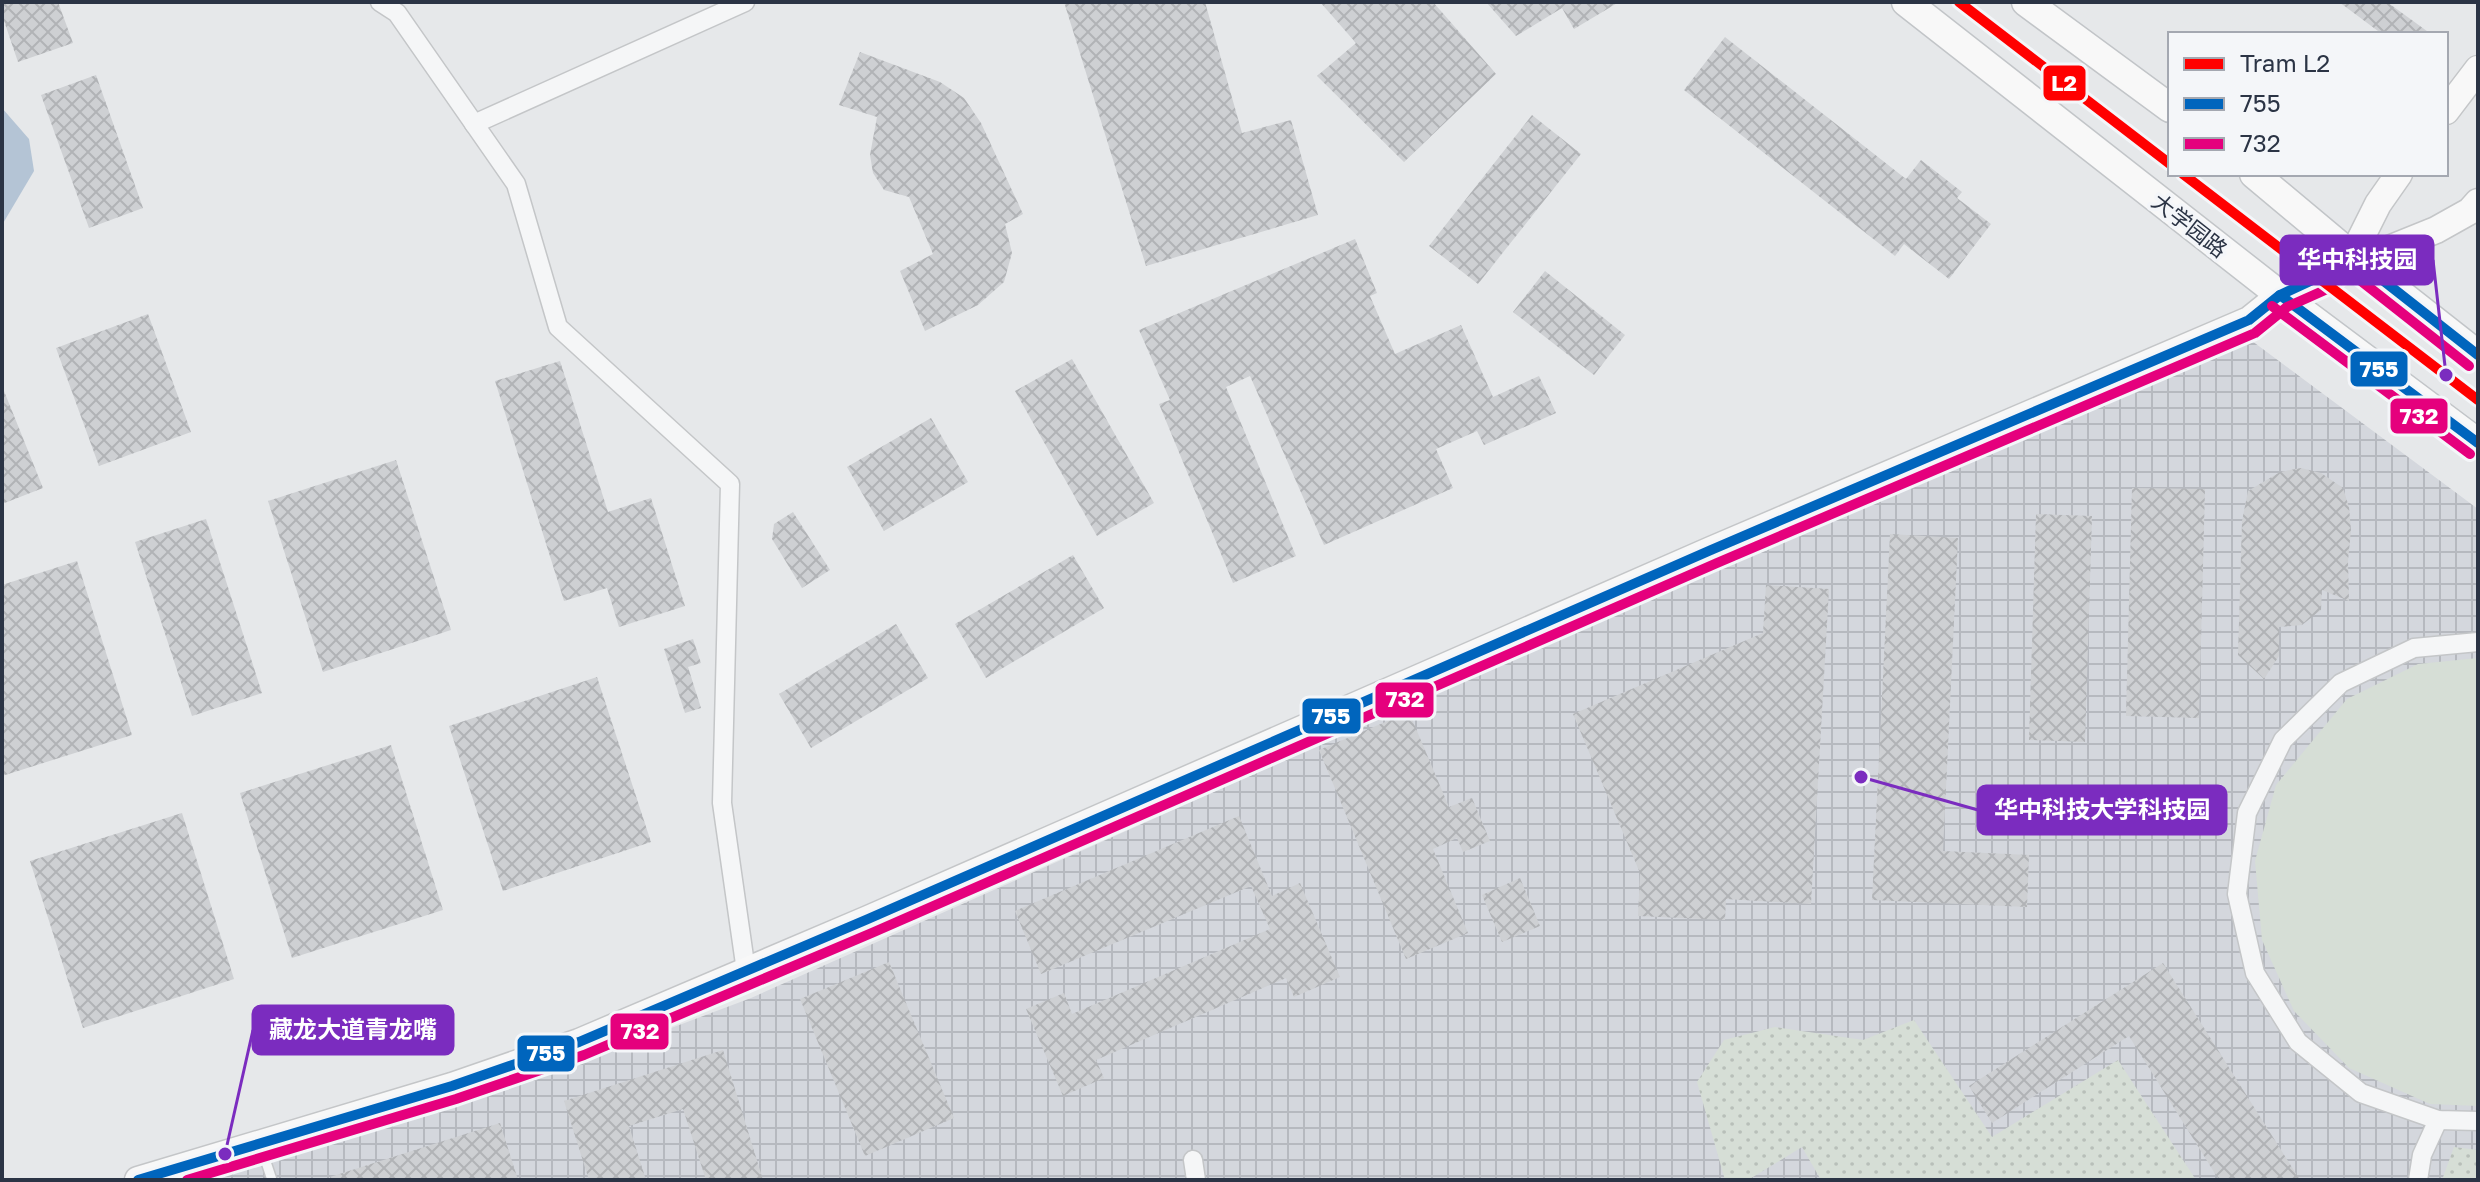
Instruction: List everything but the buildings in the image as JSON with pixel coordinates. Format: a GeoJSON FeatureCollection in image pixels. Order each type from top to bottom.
{"type":"FeatureCollection","features":[{"type":"Feature","properties":{"kind":"main road","name":"大学园路"},"geometry":{"type":"LineString","coordinates":[[1906,2],[2280,295],[2478,443]]}},
{"type":"Feature","properties":{"kind":"main road"},"geometry":{"type":"LineString","coordinates":[[2026,2],[2168,107]]}},
{"type":"Feature","properties":{"kind":"main road"},"geometry":{"type":"LineString","coordinates":[[2448,108],[2478,69]]}},
{"type":"Feature","properties":{"kind":"main road"},"geometry":{"type":"LineString","coordinates":[[2256,176],[2478,355]]}},
{"type":"Feature","properties":{"kind":"main road"},"geometry":{"type":"LineString","coordinates":[[2352,256],[2378,204],[2398,176]]}},
{"type":"Feature","properties":{"kind":"main road"},"geometry":{"type":"LineString","coordinates":[[138,1180],[452,1086],[579,1042],[2249,320],[2280,295],[2319,277],[2352,256],[2379,253],[2436,230],[2470,211],[2478,202]]}},
{"type":"Feature","properties":{"kind":"street"},"geometry":{"type":"LineString","coordinates":[[380,2],[397,13],[516,184],[558,327],[730,484],[722,803],[746,971]]}},
{"type":"Feature","properties":{"kind":"street"},"geometry":{"type":"LineString","coordinates":[[474,124],[745,2]]}},
{"type":"Feature","properties":{"kind":"street"},"geometry":{"type":"LineString","coordinates":[[2478,642],[2414,648],[2341,683],[2283,740],[2247,813],[2237,894],[2255,973],[2298,1042],[2361,1093],[2438,1120],[2478,1121]]}},
{"type":"Feature","properties":{"kind":"street"},"geometry":{"type":"LineString","coordinates":[[2418,1180],[2422,1155],[2438,1120]]}},
{"type":"Feature","properties":{"kind":"street"},"geometry":{"type":"LineString","coordinates":[[1193,1160],[1196,1180]]}},
{"type":"Feature","properties":{"kind":"lane"},"geometry":{"type":"LineString","coordinates":[[260,1143],[272,1180]]}},
{"type":"Feature","properties":{"kind":"shaded area"},"geometry":{"type":"Polygon","coordinates":[[[2248,338],[2478,509],[2478,1180],[210,1180],[509,1089],[751,998],[2009,438],[2248,338]]]}},
{"type":"Feature","properties":{"kind":"shaded area"},"geometry":{"type":"Polygon","coordinates":[[[2478,658],[2478,1106],[2430,1104],[2349,1068],[2294,1011],[2262,940],[2255,861],[2276,785],[2347,699],[2418,664],[2478,658]]]}},
{"type":"Feature","properties":{"kind":"shaded area"},"geometry":{"type":"Polygon","coordinates":[[[1914,1020],[1992,1137],[2118,1060],[2196,1180],[1821,1180],[1802,1147],[1748,1180],[1725,1180],[1697,1082],[1724,1040],[1775,1027],[1863,1040],[1914,1020]]]}},
{"type":"Feature","properties":{"kind":"shaded area"},"geometry":{"type":"Polygon","coordinates":[[[2454,1147],[2478,1150],[2478,1180],[2442,1180],[2454,1147]]]}},
{"type":"Feature","properties":{"kind":"water"},"geometry":{"type":"Polygon","coordinates":[[[2,108],[29,139],[34,171],[2,225],[2,108]]]}},
{"type":"Feature","properties":{"kind":"tram line","name":"L2"},"geometry":{"type":"LineString","coordinates":[[1959,2],[2168,162]]}},
{"type":"Feature","properties":{"kind":"tram line","name":"L2"},"geometry":{"type":"LineString","coordinates":[[2186,176],[2478,400]]}},
{"type":"Feature","properties":{"kind":"transit line","name":"755"},"geometry":{"type":"LineString","coordinates":[[138,1180],[452,1086],[579,1042],[2249,320],[2280,295],[2319,277],[2352,256],[2478,355]]}},
{"type":"Feature","properties":{"kind":"transit line","name":"732"},"geometry":{"type":"LineString","coordinates":[[187,1180],[456,1099],[584,1055],[2255,333],[2287,307],[2325,290],[2351,273],[2469,366]]}},
{"type":"Feature","properties":{"kind":"transit line","name":"755"},"geometry":{"type":"LineString","coordinates":[[2280,295],[2478,443]]}},
{"type":"Feature","properties":{"kind":"transit line","name":"732"},"geometry":{"type":"LineString","coordinates":[[2272,306],[2470,454]]}},
{"type":"Feature","properties":{"kind":"place","name":"华中科技园"},"geometry":{"type":"Point","coordinates":[2446,375]}},
{"type":"Feature","properties":{"kind":"place","name":"华中科技大学科技园"},"geometry":{"type":"Point","coordinates":[1861,777]}},
{"type":"Feature","properties":{"kind":"place","name":"藏龙大道青龙嘴"},"geometry":{"type":"Point","coordinates":[225,1154]}}]}
